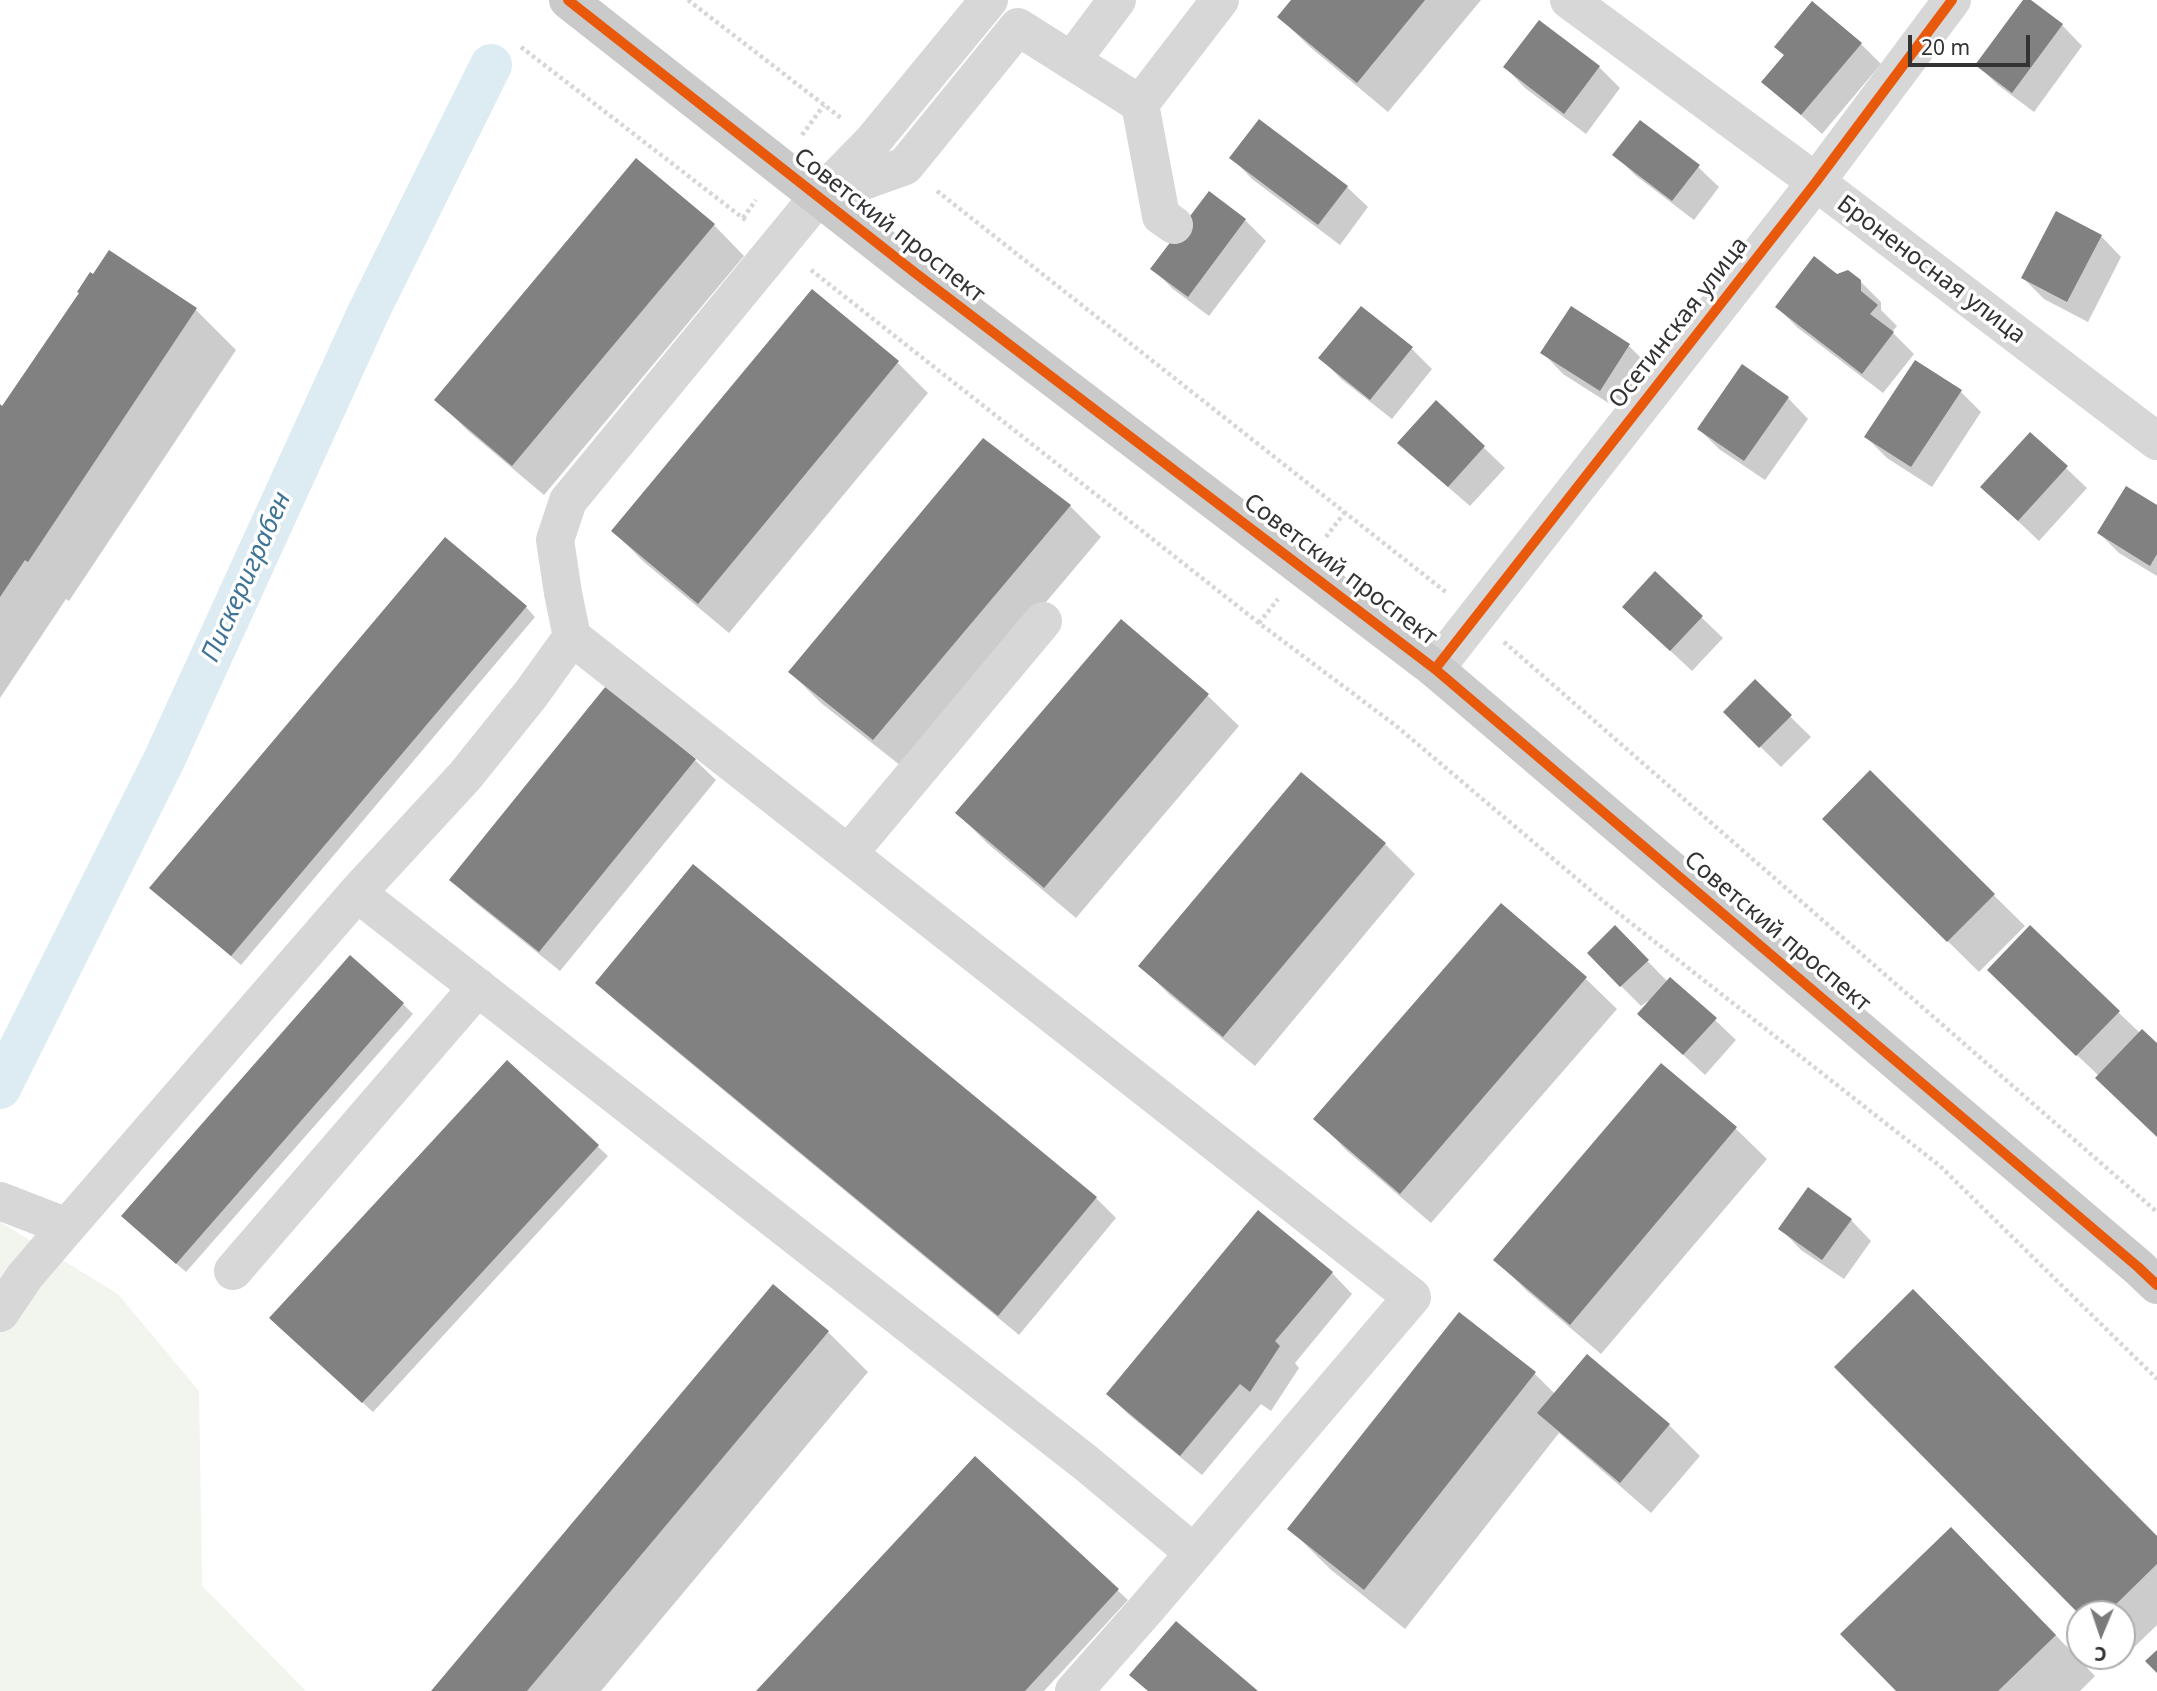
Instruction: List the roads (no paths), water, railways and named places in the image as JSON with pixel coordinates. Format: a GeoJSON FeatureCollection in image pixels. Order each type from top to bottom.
{"type":"FeatureCollection","features":[{"type":"Feature","properties":{"kind":"main road","name":"Советский проспект"},"geometry":{"type":"LineString","coordinates":[[568,0],[818,197],[1435,669],[2157,1285]]}},
{"type":"Feature","properties":{"kind":"street"},"geometry":{"type":"LineString","coordinates":[[1078,1690],[1412,1297],[572,637],[562,593],[555,540],[568,501],[818,197],[872,142],[989,0],[1018,27],[1140,104],[1161,216],[1174,225]]}},
{"type":"Feature","properties":{"kind":"street"},"geometry":{"type":"LineString","coordinates":[[1072,60],[1117,0]]}},
{"type":"Feature","properties":{"kind":"street"},"geometry":{"type":"LineString","coordinates":[[1140,104],[1220,0]]}},
{"type":"Feature","properties":{"kind":"street","name":"Броненосная улица"},"geometry":{"type":"LineString","coordinates":[[1569,0],[1816,182],[2157,441]]}},
{"type":"Feature","properties":{"kind":"street","name":"Осетинская улица"},"geometry":{"type":"LineString","coordinates":[[1435,669],[1816,182],[1952,0]]}},
{"type":"Feature","properties":{"kind":"street"},"geometry":{"type":"LineString","coordinates":[[818,197],[905,166],[1018,27]]}},
{"type":"Feature","properties":{"kind":"street"},"geometry":{"type":"LineString","coordinates":[[848,854],[1043,621]]}},
{"type":"Feature","properties":{"kind":"street"},"geometry":{"type":"LineString","coordinates":[[0,1313],[25,1276],[67,1227],[358,893],[465,776],[531,694],[572,637]]}},
{"type":"Feature","properties":{"kind":"street"},"geometry":{"type":"LineString","coordinates":[[358,893],[1086,1463],[1194,1553]]}},
{"type":"Feature","properties":{"kind":"street"},"geometry":{"type":"LineString","coordinates":[[233,1271],[478,987]]}},
{"type":"Feature","properties":{"kind":"street"},"geometry":{"type":"LineString","coordinates":[[0,1201],[67,1227]]}},
{"type":"Feature","properties":{"kind":"waterway","name":"Пискериграбен"},"geometry":{"type":"LineString","coordinates":[[0,1088],[164,760],[368,313],[491,65]]}}]}
